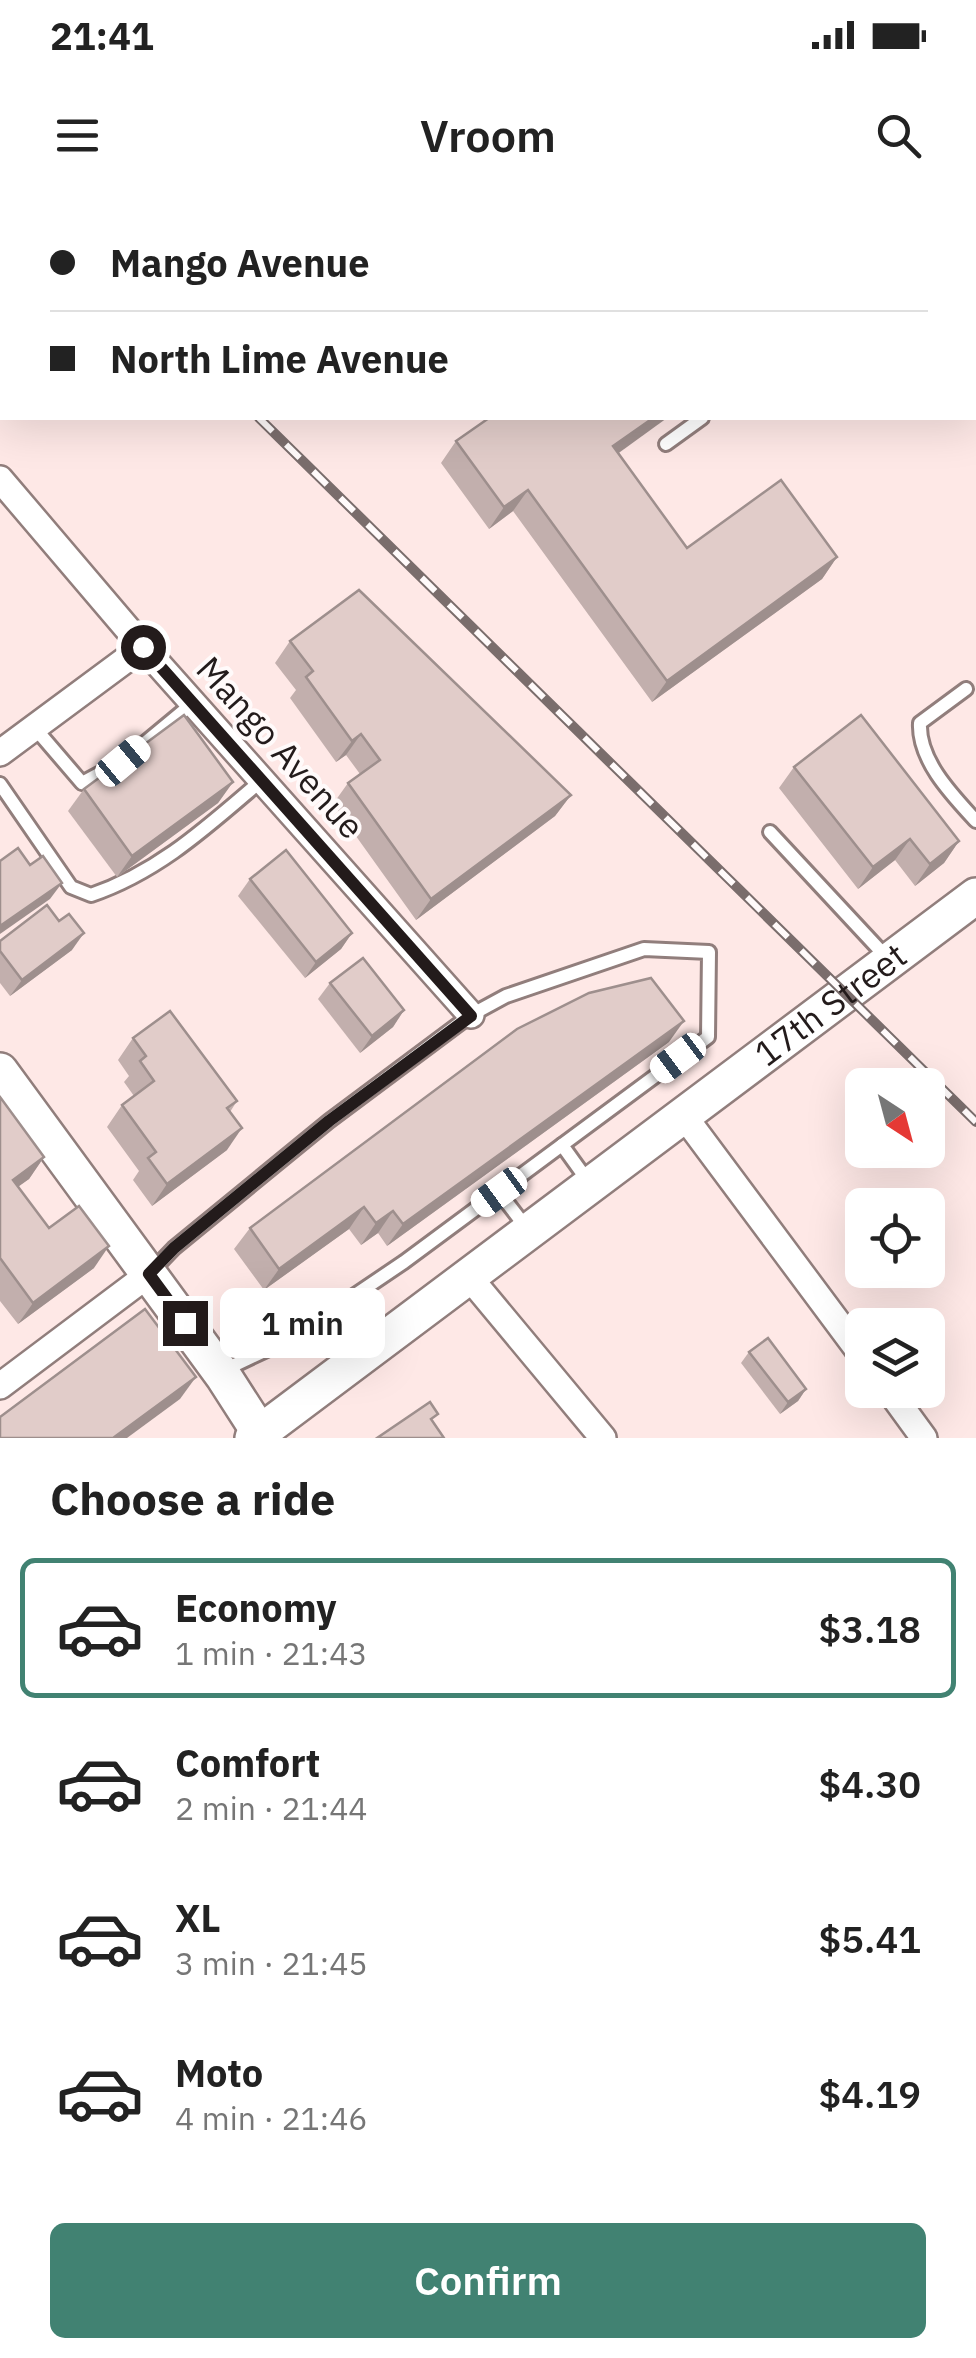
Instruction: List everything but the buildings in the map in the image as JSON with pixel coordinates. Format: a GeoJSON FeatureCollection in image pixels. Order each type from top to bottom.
{"type":"FeatureCollection","features":[{"type":"Feature","properties":{"kind":"main road","name":"17th Street"},"geometry":{"type":"LineString","coordinates":[[259,1436],[976,896]]}},
{"type":"Feature","properties":{"kind":"main road"},"geometry":{"type":"LineString","coordinates":[[0,1071],[220,1372],[259,1436]]}},
{"type":"Feature","properties":{"kind":"street","name":"Mango Avenue"},"geometry":{"type":"LineString","coordinates":[[0,479],[192,703],[471,1016]]}},
{"type":"Feature","properties":{"kind":"street"},"geometry":{"type":"LineString","coordinates":[[0,753],[143,647]]}},
{"type":"Feature","properties":{"kind":"street"},"geometry":{"type":"LineString","coordinates":[[684,1116],[845,1332]]}},
{"type":"Feature","properties":{"kind":"street"},"geometry":{"type":"LineString","coordinates":[[5,1373],[149,1274]]}},
{"type":"Feature","properties":{"kind":"street"},"geometry":{"type":"LineString","coordinates":[[469,1277],[542,1359],[603,1438]]}},
{"type":"Feature","properties":{"kind":"street"},"geometry":{"type":"LineString","coordinates":[[902,1408],[924,1438]]}},
{"type":"Feature","properties":{"kind":"lane"},"geometry":{"type":"LineString","coordinates":[[666,444],[699,420]]}},
{"type":"Feature","properties":{"kind":"lane"},"geometry":{"type":"LineString","coordinates":[[966,689],[920,723],[919,742],[976,821]]}},
{"type":"Feature","properties":{"kind":"lane"},"geometry":{"type":"LineString","coordinates":[[34,728],[82,783],[123,761],[192,703]]}},
{"type":"Feature","properties":{"kind":"lane"},"geometry":{"type":"LineString","coordinates":[[0,784],[71,887],[91,895],[124,884],[168,859],[262,780]]}},
{"type":"Feature","properties":{"kind":"lane"},"geometry":{"type":"LineString","coordinates":[[770,832],[890,962]]}},
{"type":"Feature","properties":{"kind":"lane"},"geometry":{"type":"LineString","coordinates":[[149,1274],[174,1248],[329,1121],[471,1016],[506,996],[644,949],[710,952],[708,1037],[499,1192],[290,1339],[259,1357],[220,1372]]}},
{"type":"Feature","properties":{"kind":"lane"},"geometry":{"type":"LineString","coordinates":[[562,1145],[591,1186]]}},
{"type":"Feature","properties":{"kind":"lane"},"geometry":{"type":"LineString","coordinates":[[499,1192],[529,1232]]}},
{"type":"Feature","properties":{"kind":"railway"},"geometry":{"type":"LineString","coordinates":[[261,420],[976,1122]]}},
{"type":"Feature","properties":{"kind":"route"},"geometry":{"type":"LineString","coordinates":[[143,647],[471,1016],[329,1121],[174,1248],[149,1274],[185,1323]]}}]}
